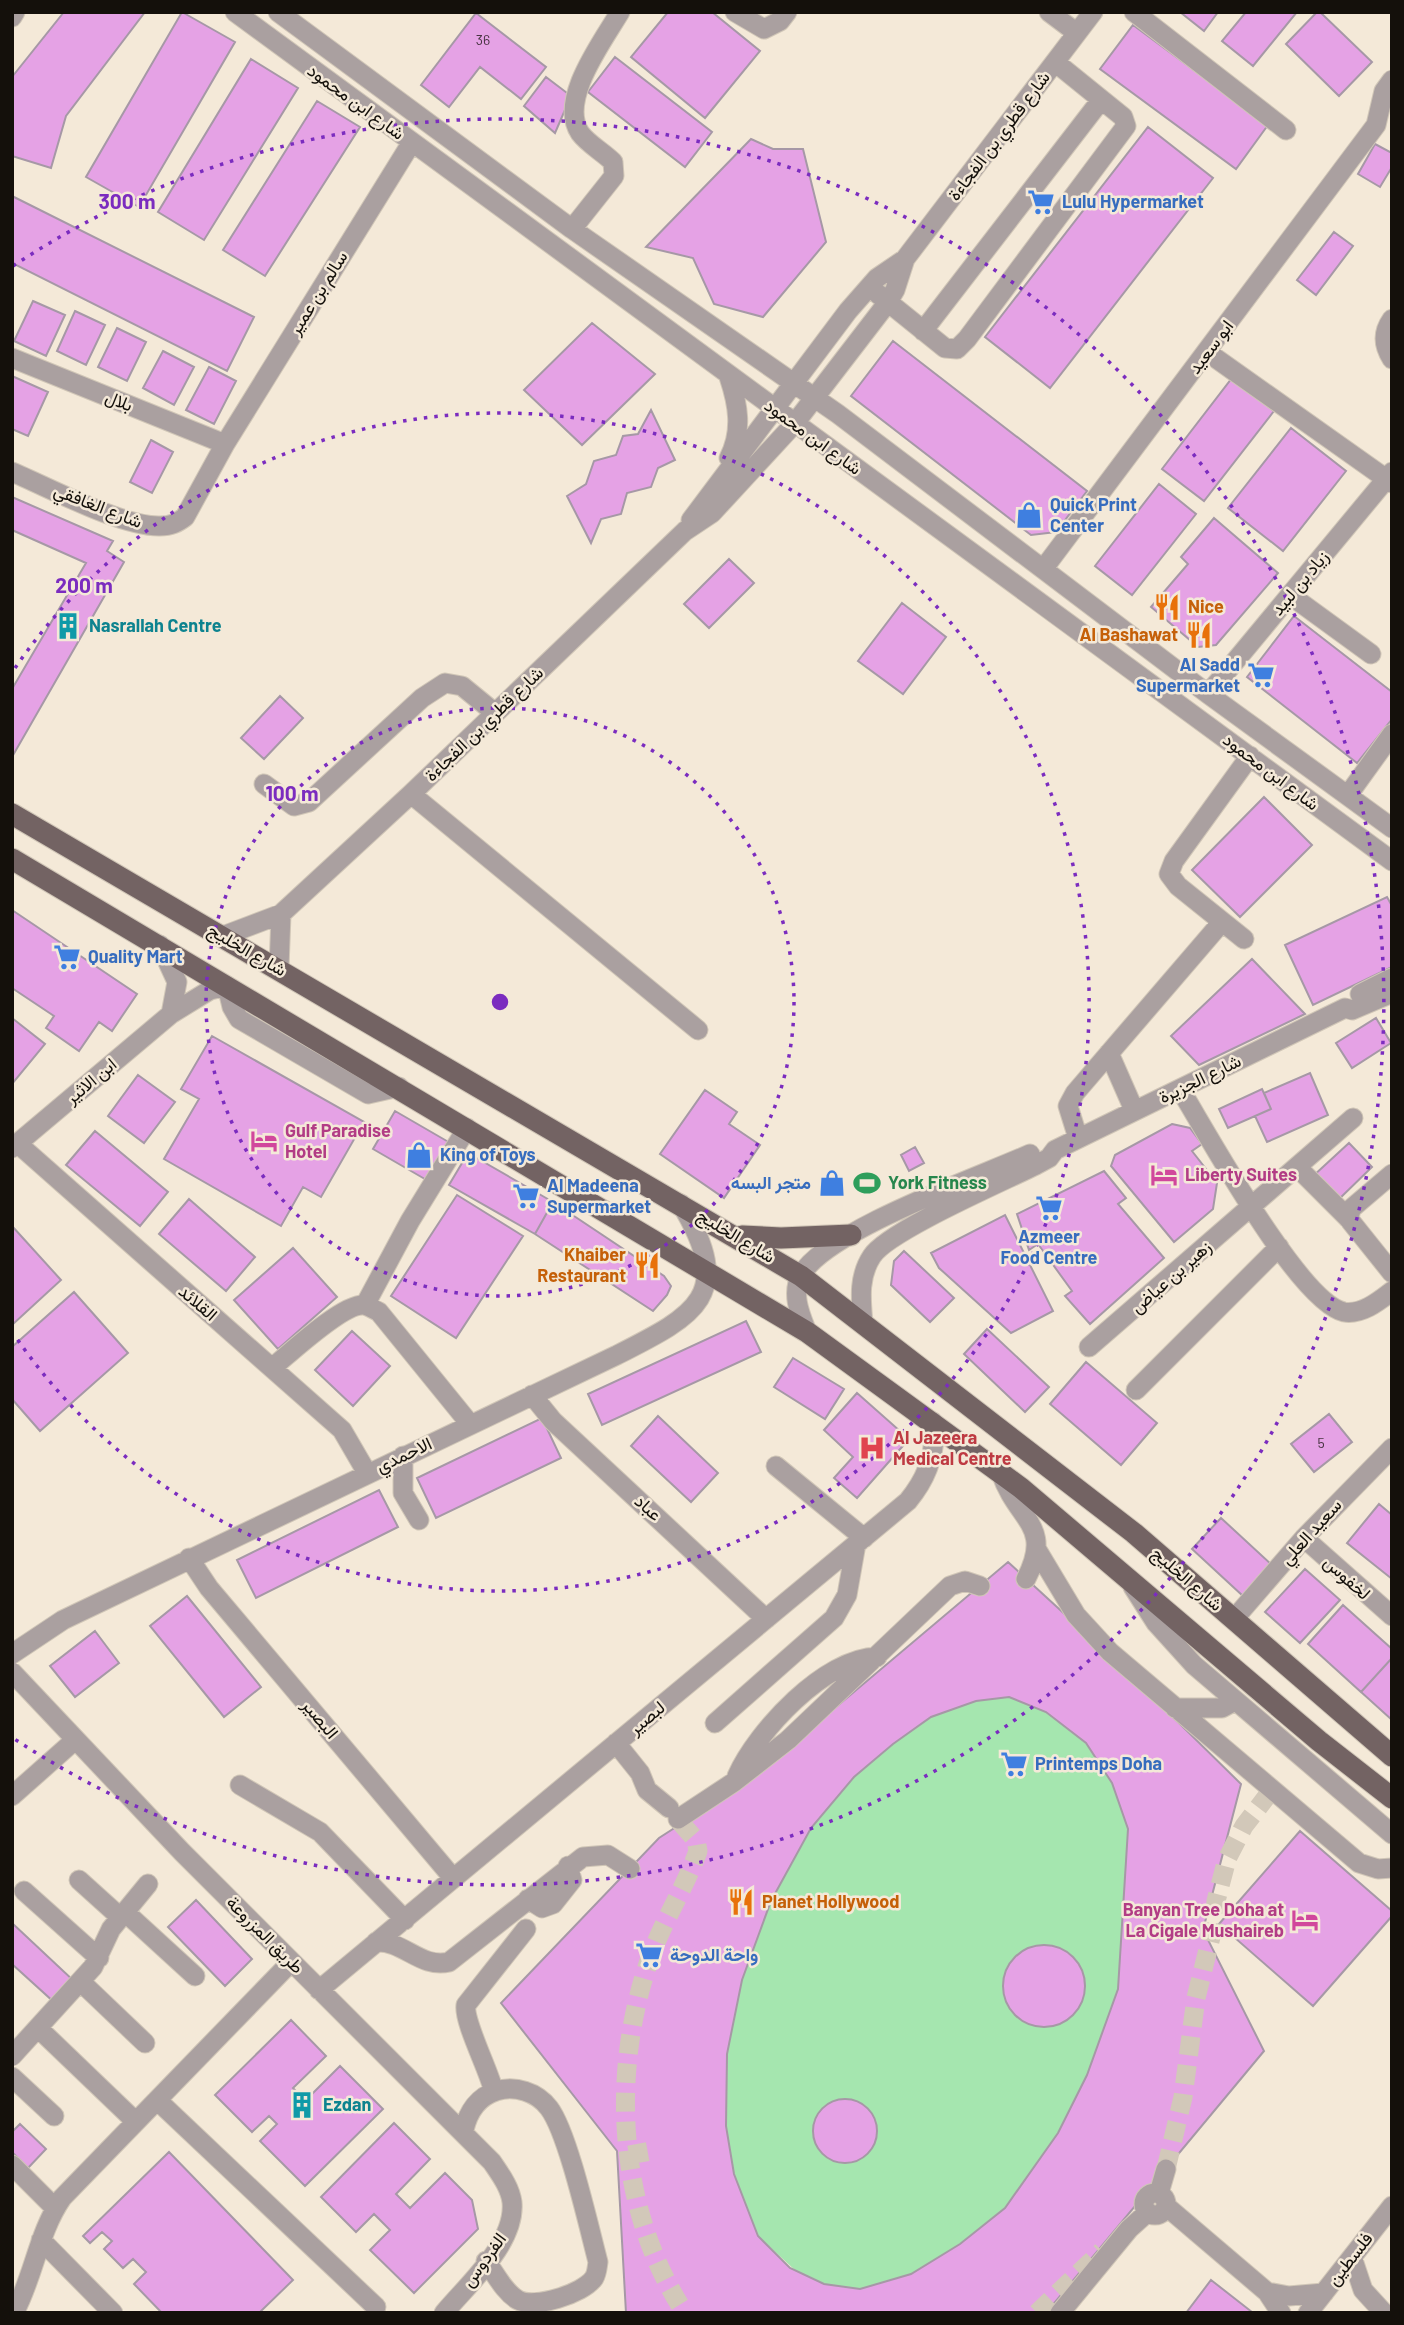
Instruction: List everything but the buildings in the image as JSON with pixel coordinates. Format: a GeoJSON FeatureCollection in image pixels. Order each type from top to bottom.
{"type":"FeatureCollection","features":[{"type":"Feature","properties":{"kind":"main road","name":"شارع الخليج"},"geometry":{"type":"LineString","coordinates":[[12,814],[801,1276],[1074,1484],[1392,1756]]}},
{"type":"Feature","properties":{"kind":"main road","name":"شارع الخليج"},"geometry":{"type":"LineString","coordinates":[[12,859],[807,1332],[1001,1473],[1125,1574],[1319,1741],[1392,1798]]}},
{"type":"Feature","properties":{"kind":"main road"},"geometry":{"type":"LineString","coordinates":[[735,1235],[781,1238],[851,1235]]}},
{"type":"Feature","properties":{"kind":"street"},"geometry":{"type":"LineString","coordinates":[[12,17],[15,12]]}},
{"type":"Feature","properties":{"kind":"street","name":"شارع ابن محمود"},"geometry":{"type":"LineString","coordinates":[[235,12],[1392,862]]}},
{"type":"Feature","properties":{"kind":"street","name":"شارع ابن محمود"},"geometry":{"type":"LineString","coordinates":[[278,12],[572,229],[795,383],[1208,694],[1392,828]]}},
{"type":"Feature","properties":{"kind":"street"},"geometry":{"type":"LineString","coordinates":[[572,229],[614,176],[613,162],[586,140],[574,118],[575,97],[580,82],[620,12]]}},
{"type":"Feature","properties":{"kind":"street"},"geometry":{"type":"LineString","coordinates":[[606,37],[631,12]]}},
{"type":"Feature","properties":{"kind":"street"},"geometry":{"type":"LineString","coordinates":[[735,12],[764,29],[780,22],[787,12]]}},
{"type":"Feature","properties":{"kind":"street"},"geometry":{"type":"LineString","coordinates":[[1049,12],[1077,33]]}},
{"type":"Feature","properties":{"kind":"street","name":"شارع قطري بن الفجاءة"},"geometry":{"type":"LineString","coordinates":[[685,531],[708,496],[869,286],[905,259],[1093,12]]}},
{"type":"Feature","properties":{"kind":"street"},"geometry":{"type":"LineString","coordinates":[[1134,12],[1286,130]]}},
{"type":"Feature","properties":{"kind":"street"},"geometry":{"type":"LineString","coordinates":[[869,286],[923,331],[951,350],[967,339],[1126,126],[1123,117],[1055,62]]}},
{"type":"Feature","properties":{"kind":"street","name":"ابو سعيد"},"geometry":{"type":"LineString","coordinates":[[1044,568],[1376,125],[1384,91],[1392,80]]}},
{"type":"Feature","properties":{"kind":"street"},"geometry":{"type":"LineString","coordinates":[[923,331],[1101,100]]}},
{"type":"Feature","properties":{"kind":"street","name":"سالم بن عمير"},"geometry":{"type":"LineString","coordinates":[[225,444],[412,142]]}},
{"type":"Feature","properties":{"kind":"street","name":"شارع قطري بن الفجاءة"},"geometry":{"type":"LineString","coordinates":[[223,936],[281,914],[411,794],[685,531],[712,513],[795,423],[888,302],[905,259]]}},
{"type":"Feature","properties":{"kind":"street"},"geometry":{"type":"LineString","coordinates":[[1392,319],[1384,335],[1385,347],[1392,359]]}},
{"type":"Feature","properties":{"kind":"street"},"geometry":{"type":"LineString","coordinates":[[1207,352],[1390,478]]}},
{"type":"Feature","properties":{"kind":"street","name":"بلال"},"geometry":{"type":"LineString","coordinates":[[12,358],[225,444]]}},
{"type":"Feature","properties":{"kind":"street"},"geometry":{"type":"LineString","coordinates":[[708,496],[734,449],[738,430],[736,399],[729,377]]}},
{"type":"Feature","properties":{"kind":"street","name":"شارع الغافقي"},"geometry":{"type":"LineString","coordinates":[[12,472],[135,523],[163,527],[176,524],[185,517],[225,444]]}},
{"type":"Feature","properties":{"kind":"street","name":"زياد بن لبيد"},"geometry":{"type":"LineString","coordinates":[[1208,694],[1390,478]]}},
{"type":"Feature","properties":{"kind":"street"},"geometry":{"type":"LineString","coordinates":[[1290,595],[1371,654]]}},
{"type":"Feature","properties":{"kind":"street"},"geometry":{"type":"LineString","coordinates":[[264,784],[294,806],[309,802],[422,698],[445,683],[462,686],[495,713]]}},
{"type":"Feature","properties":{"kind":"street"},"geometry":{"type":"LineString","coordinates":[[1348,795],[1392,734]]}},
{"type":"Feature","properties":{"kind":"street"},"geometry":{"type":"LineString","coordinates":[[1244,939],[1178,886],[1169,874],[1174,861],[1250,756]]}},
{"type":"Feature","properties":{"kind":"street"},"geometry":{"type":"LineString","coordinates":[[411,794],[698,1030]]}},
{"type":"Feature","properties":{"kind":"street"},"geometry":{"type":"LineString","coordinates":[[279,968],[281,914]]}},
{"type":"Feature","properties":{"kind":"street"},"geometry":{"type":"LineString","coordinates":[[1078,1138],[1069,1114],[1070,1101],[1221,923]]}},
{"type":"Feature","properties":{"kind":"street"},"geometry":{"type":"LineString","coordinates":[[160,946],[174,969],[177,982],[171,1014]]}},
{"type":"Feature","properties":{"kind":"street","name":"شارع الجزيرة"},"geometry":{"type":"LineString","coordinates":[[801,1276],[821,1254],[851,1235],[1031,1154],[1055,1150],[1345,1008],[1350,999],[1392,978]]}},
{"type":"Feature","properties":{"kind":"street","name":"ابن الاثير"},"geometry":{"type":"LineString","coordinates":[[15,1146],[171,1014],[210,989],[227,986]]}},
{"type":"Feature","properties":{"kind":"street","name":"شارع الجزيرة"},"geometry":{"type":"LineString","coordinates":[[1345,1008],[1352,1010],[1392,993]]}},
{"type":"Feature","properties":{"kind":"street"},"geometry":{"type":"LineString","coordinates":[[1109,1053],[1134,1110]]}},
{"type":"Feature","properties":{"kind":"street"},"geometry":{"type":"LineString","coordinates":[[1180,1089],[1279,1247],[1309,1284],[1337,1310],[1359,1311],[1392,1291]]}},
{"type":"Feature","properties":{"kind":"street","name":"زهير بن عياض"},"geometry":{"type":"LineString","coordinates":[[1089,1348],[1353,1118]]}},
{"type":"Feature","properties":{"kind":"street"},"geometry":{"type":"LineString","coordinates":[[365,1305],[410,1222],[467,1128]]}},
{"type":"Feature","properties":{"kind":"street","name":"القلائد"},"geometry":{"type":"LineString","coordinates":[[15,1146],[342,1430],[367,1473]]}},
{"type":"Feature","properties":{"kind":"street","name":"شارع الجزيرة"},"geometry":{"type":"LineString","coordinates":[[863,1324],[862,1278],[873,1253],[884,1243],[1049,1158],[1055,1150]]}},
{"type":"Feature","properties":{"kind":"street"},"geometry":{"type":"LineString","coordinates":[[1298,1168],[1348,1218],[1392,1273]]}},
{"type":"Feature","properties":{"kind":"street"},"geometry":{"type":"LineString","coordinates":[[1348,1218],[1352,1208],[1392,1174]]}},
{"type":"Feature","properties":{"kind":"street"},"geometry":{"type":"LineString","coordinates":[[680,1203],[703,1245],[708,1272]]}},
{"type":"Feature","properties":{"kind":"street"},"geometry":{"type":"LineString","coordinates":[[1136,1390],[1279,1247]]}},
{"type":"Feature","properties":{"kind":"street","name":"الاحمدي"},"geometry":{"type":"LineString","coordinates":[[12,1654],[63,1620],[677,1323],[691,1312],[708,1272]]}},
{"type":"Feature","properties":{"kind":"street"},"geometry":{"type":"LineString","coordinates":[[801,1276],[796,1299],[807,1332]]}},
{"type":"Feature","properties":{"kind":"street"},"geometry":{"type":"LineString","coordinates":[[272,1368],[327,1324],[354,1306],[365,1305],[379,1312],[470,1424]]}},
{"type":"Feature","properties":{"kind":"street","name":"عباد"},"geometry":{"type":"LineString","coordinates":[[532,1395],[553,1421],[765,1619]]}},
{"type":"Feature","properties":{"kind":"street","name":"لبصير"},"geometry":{"type":"LineString","coordinates":[[319,1990],[908,1501],[922,1482],[934,1446],[933,1422]]}},
{"type":"Feature","properties":{"kind":"street","name":"سعيد العلي"},"geometry":{"type":"LineString","coordinates":[[1234,1619],[1304,1538],[1392,1448]]}},
{"type":"Feature","properties":{"kind":"street"},"geometry":{"type":"LineString","coordinates":[[403,1456],[403,1493]]}},
{"type":"Feature","properties":{"kind":"street"},"geometry":{"type":"LineString","coordinates":[[715,1723],[834,1618],[851,1583],[860,1541],[776,1466]]}},
{"type":"Feature","properties":{"kind":"street"},"geometry":{"type":"LineString","coordinates":[[367,1473],[403,1493],[419,1520]]}},
{"type":"Feature","properties":{"kind":"street"},"geometry":{"type":"LineString","coordinates":[[1001,1473],[1012,1500],[1036,1534],[1037,1550],[1026,1579]]}},
{"type":"Feature","properties":{"kind":"street","name":"لخفوس"},"geometry":{"type":"LineString","coordinates":[[1304,1538],[1392,1616]]}},
{"type":"Feature","properties":{"kind":"street"},"geometry":{"type":"LineString","coordinates":[[1037,1550],[1061,1594],[1092,1634],[1175,1709],[1359,1863],[1378,1869],[1392,1868]]}},
{"type":"Feature","properties":{"kind":"street","name":"البصير"},"geometry":{"type":"LineString","coordinates":[[190,1559],[209,1588],[453,1878]]}},
{"type":"Feature","properties":{"kind":"street","name":"شارع الخليج"},"geometry":{"type":"LineString","coordinates":[[1125,1574],[1175,1645],[1226,1704],[1392,1834]]}},
{"type":"Feature","properties":{"kind":"street"},"geometry":{"type":"LineString","coordinates":[[616,1744],[640,1773],[660,1786],[676,1816],[734,1782],[788,1740],[950,1587],[965,1581],[980,1586]]}},
{"type":"Feature","properties":{"kind":"street","name":"طريق المزروعة"},"geometry":{"type":"LineString","coordinates":[[12,1672],[291,1962],[464,2130],[492,2162],[512,2201]]}},
{"type":"Feature","properties":{"kind":"street"},"geometry":{"type":"LineString","coordinates":[[1175,1709],[1226,1704]]}},
{"type":"Feature","properties":{"kind":"street"},"geometry":{"type":"LineString","coordinates":[[1200,1731],[1203,1720],[1226,1704]]}},
{"type":"Feature","properties":{"kind":"street"},"geometry":{"type":"LineString","coordinates":[[12,1796],[75,1740]]}},
{"type":"Feature","properties":{"kind":"street"},"geometry":{"type":"LineString","coordinates":[[240,1785],[320,1832],[405,1920]]}},
{"type":"Feature","properties":{"kind":"street"},"geometry":{"type":"LineString","coordinates":[[376,1942],[397,1946],[433,1963],[449,1962],[568,1866],[583,1857],[600,1854],[616,1858],[630,1869]]}},
{"type":"Feature","properties":{"kind":"street"},"geometry":{"type":"LineString","coordinates":[[79,1881],[195,1976]]}},
{"type":"Feature","properties":{"kind":"street"},"geometry":{"type":"LineString","coordinates":[[12,2056],[81,1982],[99,1958],[108,1935],[122,1914],[148,1884]]}},
{"type":"Feature","properties":{"kind":"street"},"geometry":{"type":"LineString","coordinates":[[24,1891],[99,1958]]}},
{"type":"Feature","properties":{"kind":"street"},"geometry":{"type":"LineString","coordinates":[[494,2092],[484,2057],[466,2019],[466,2006],[526,1929]]}},
{"type":"Feature","properties":{"kind":"street"},"geometry":{"type":"LineString","coordinates":[[14,2313],[31,2276],[41,2240],[55,2208],[135,2121],[291,1962]]}},
{"type":"Feature","properties":{"kind":"street"},"geometry":{"type":"LineString","coordinates":[[81,1982],[145,2043]]}},
{"type":"Feature","properties":{"kind":"street"},"geometry":{"type":"LineString","coordinates":[[38,2028],[135,2121]]}},
{"type":"Feature","properties":{"kind":"street"},"geometry":{"type":"LineString","coordinates":[[12,2077],[54,2116]]}},
{"type":"Feature","properties":{"kind":"street"},"geometry":{"type":"LineString","coordinates":[[464,2130],[470,2112],[494,2092],[525,2091],[550,2108],[559,2126],[598,2262],[593,2278],[580,2288],[537,2304],[520,2307],[486,2261]]}},
{"type":"Feature","properties":{"kind":"street"},"geometry":{"type":"LineString","coordinates":[[157,2100],[376,2307]]}},
{"type":"Feature","properties":{"kind":"street"},"geometry":{"type":"LineString","coordinates":[[12,2165],[55,2208]]}},
{"type":"Feature","properties":{"kind":"street"},"geometry":{"type":"LineString","coordinates":[[1060,2313],[1129,2229],[1155,2207],[1166,2169]]}},
{"type":"Feature","properties":{"kind":"street","name":"الفردوس"},"geometry":{"type":"LineString","coordinates":[[444,2313],[505,2234],[512,2201]]}},
{"type":"Feature","properties":{"kind":"street","name":"فلسطين"},"geometry":{"type":"LineString","coordinates":[[1308,2313],[1392,2206]]}},
{"type":"Feature","properties":{"kind":"street"},"geometry":{"type":"LineString","coordinates":[[1155,2207],[1182,2230],[1196,2233],[1267,2292],[1281,2313]]}},
{"type":"Feature","properties":{"kind":"street"},"geometry":{"type":"LineString","coordinates":[[1102,2250],[1155,2207]]}},
{"type":"Feature","properties":{"kind":"street"},"geometry":{"type":"LineString","coordinates":[[41,2240],[113,2313]]}},
{"type":"Feature","properties":{"kind":"street"},"geometry":{"type":"LineString","coordinates":[[1349,2261],[1363,2290],[1384,2313]]}},
{"type":"Feature","properties":{"kind":"street"},"geometry":{"type":"LineString","coordinates":[[1267,2292],[1289,2296],[1324,2292]]}},
{"type":"Feature","properties":{"kind":"green space"},"geometry":{"type":"Polygon","coordinates":[[[1009,1697],[1046,1712],[1086,1743],[1112,1783],[1128,1829],[1118,1989],[1087,2075],[1058,2133],[1005,2208],[960,2244],[911,2274],[860,2289],[824,2284],[796,2271],[758,2236],[734,2174],[726,2126],[727,2054],[742,1980],[771,1901],[811,1828],[854,1777],[931,1717],[976,1701],[1009,1697]]]}},
{"type":"Feature","properties":{"kind":"tunnel"},"geometry":{"type":"LineString","coordinates":[[1166,2169],[1183,2097],[1196,1998],[1227,1859],[1244,1826],[1271,1791]]}},
{"type":"Feature","properties":{"kind":"tunnel"},"geometry":{"type":"LineString","coordinates":[[680,1822],[696,1840],[698,1851],[650,1958],[637,2002],[629,2048],[626,2094],[627,2140],[633,2186],[645,2230],[662,2273],[685,2313]]}},
{"type":"Feature","properties":{"kind":"tunnel"},"geometry":{"type":"LineString","coordinates":[[629,2155],[656,2150]]}},
{"type":"Feature","properties":{"kind":"tunnel"},"geometry":{"type":"LineString","coordinates":[[1037,2313],[1102,2251]]}},
{"type":"Feature","properties":{"kind":"place","name":"Lulu Hypermarket"},"geometry":{"type":"Point","coordinates":[1041,202]}},
{"type":"Feature","properties":{"kind":"place","name":"Quick Print Center"},"geometry":{"type":"Point","coordinates":[1029,515]}},
{"type":"Feature","properties":{"kind":"place","name":"Nice"},"geometry":{"type":"Point","coordinates":[1167,607]}},
{"type":"Feature","properties":{"kind":"place","name":"Nasrallah Centre"},"geometry":{"type":"Point","coordinates":[68,626]}},
{"type":"Feature","properties":{"kind":"place","name":"Al Bashawat"},"geometry":{"type":"Point","coordinates":[1199,635]}},
{"type":"Feature","properties":{"kind":"place","name":"Al Sadd Supermarket"},"geometry":{"type":"Point","coordinates":[1261,675]}},
{"type":"Feature","properties":{"kind":"place","name":"Quality Mart"},"geometry":{"type":"Point","coordinates":[67,957]}},
{"type":"Feature","properties":{"kind":"place","name":"Gulf Paradise Hotel"},"geometry":{"type":"Point","coordinates":[264,1141]}},
{"type":"Feature","properties":{"kind":"place","name":"King of Toys"},"geometry":{"type":"Point","coordinates":[419,1155]}},
{"type":"Feature","properties":{"kind":"place","name":"Liberty Suites"},"geometry":{"type":"Point","coordinates":[1164,1175]}},
{"type":"Feature","properties":{"kind":"place","name":"متجر البسه"},"geometry":{"type":"Point","coordinates":[832,1183]}},
{"type":"Feature","properties":{"kind":"place","name":"York Fitness"},"geometry":{"type":"Point","coordinates":[867,1183]}},
{"type":"Feature","properties":{"kind":"place","name":"Al Madeena Supermarket"},"geometry":{"type":"Point","coordinates":[526,1196]}},
{"type":"Feature","properties":{"kind":"place","name":"Azmeer Food Centre"},"geometry":{"type":"Point","coordinates":[1049,1208]}},
{"type":"Feature","properties":{"kind":"place","name":"Khaiber Restaurant"},"geometry":{"type":"Point","coordinates":[647,1265]}},
{"type":"Feature","properties":{"kind":"place","name":"Al Jazeera Medical Centre"},"geometry":{"type":"Point","coordinates":[872,1448]}},
{"type":"Feature","properties":{"kind":"place","name":"Printemps Doha"},"geometry":{"type":"Point","coordinates":[1014,1764]}},
{"type":"Feature","properties":{"kind":"place","name":"Planet Hollywood"},"geometry":{"type":"Point","coordinates":[741,1902]}},
{"type":"Feature","properties":{"kind":"place","name":"Banyan Tree Doha at La Cigale Mushaireb"},"geometry":{"type":"Point","coordinates":[1305,1920]}},
{"type":"Feature","properties":{"kind":"place","name":"واحة الدوحة"},"geometry":{"type":"Point","coordinates":[649,1955]}},
{"type":"Feature","properties":{"kind":"place","name":"Ezdan"},"geometry":{"type":"Point","coordinates":[302,2105]}}]}
